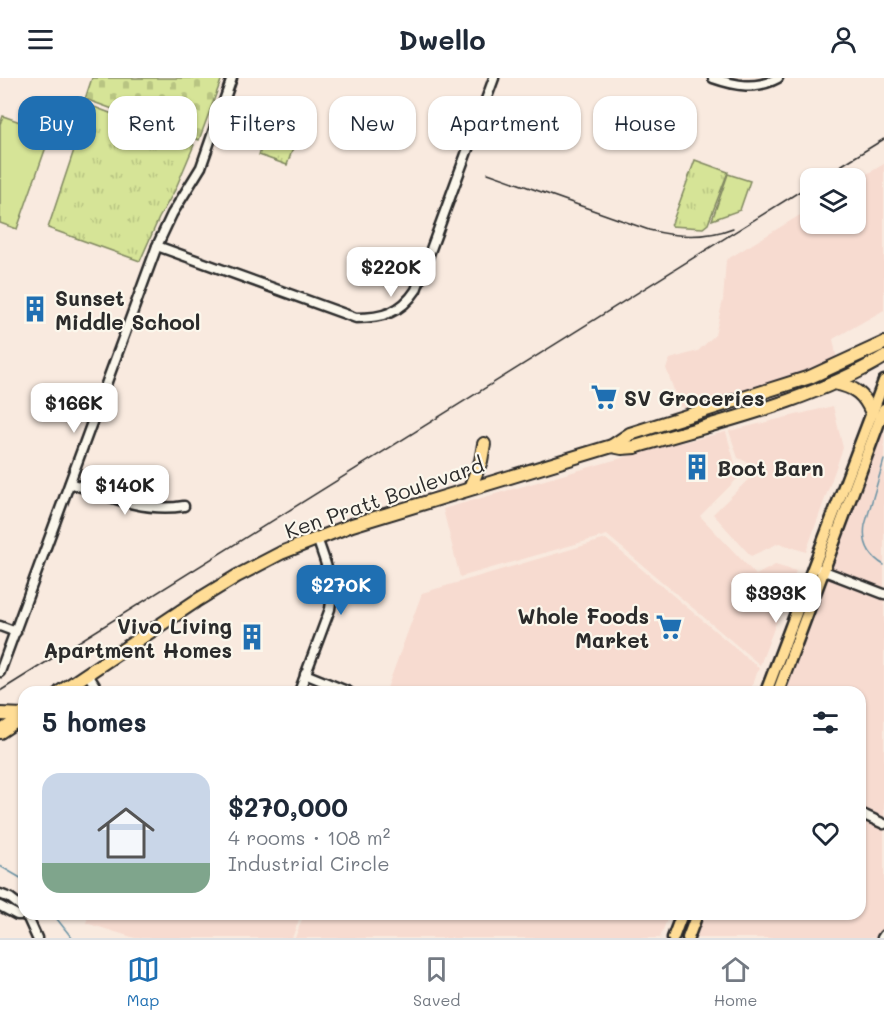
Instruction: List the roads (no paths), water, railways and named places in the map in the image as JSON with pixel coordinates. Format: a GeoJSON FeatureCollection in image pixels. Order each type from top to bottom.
{"type":"FeatureCollection","features":[{"type":"Feature","properties":{"kind":"highway"},"geometry":{"type":"LineString","coordinates":[[863,354],[884,336]]}},
{"type":"Feature","properties":{"kind":"highway","name":"Ken Pratt Boulevard"},"geometry":{"type":"LineString","coordinates":[[69,686],[237,576],[281,553],[317,538],[470,488],[612,446],[630,434],[791,384],[884,343]]}},
{"type":"Feature","properties":{"kind":"highway","name":"Ken Pratt Boulevard"},"geometry":{"type":"LineString","coordinates":[[612,446],[635,447],[791,400],[834,383],[884,357]]}},
{"type":"Feature","properties":{"kind":"highway"},"geometry":{"type":"LineString","coordinates":[[834,383],[861,393],[878,411]]}},
{"type":"Feature","properties":{"kind":"highway"},"geometry":{"type":"LineString","coordinates":[[470,488],[481,461],[484,444]]}},
{"type":"Feature","properties":{"kind":"highway"},"geometry":{"type":"LineString","coordinates":[[0,714],[18,716]]}},
{"type":"Feature","properties":{"kind":"highway"},"geometry":{"type":"LineString","coordinates":[[0,732],[18,720]]}},
{"type":"Feature","properties":{"kind":"main road"},"geometry":{"type":"LineString","coordinates":[[769,686],[818,569],[878,411],[884,381]]}},
{"type":"Feature","properties":{"kind":"main road"},"geometry":{"type":"LineString","coordinates":[[780,686],[818,569]]}},
{"type":"Feature","properties":{"kind":"main road"},"geometry":{"type":"LineString","coordinates":[[673,938],[680,920]]}},
{"type":"Feature","properties":{"kind":"main road"},"geometry":{"type":"LineString","coordinates":[[688,938],[695,920]]}},
{"type":"Feature","properties":{"kind":"street"},"geometry":{"type":"LineString","coordinates":[[0,672],[157,246],[172,214],[201,167],[232,78]]}},
{"type":"Feature","properties":{"kind":"street"},"geometry":{"type":"LineString","coordinates":[[157,246],[356,318],[376,318],[395,311],[404,305],[416,290],[494,78]]}},
{"type":"Feature","properties":{"kind":"street"},"geometry":{"type":"LineString","coordinates":[[713,78],[734,86],[753,87],[778,78]]}},
{"type":"Feature","properties":{"kind":"street"},"geometry":{"type":"LineString","coordinates":[[70,483],[119,501],[145,507],[184,506]]}},
{"type":"Feature","properties":{"kind":"street"},"geometry":{"type":"LineString","coordinates":[[300,686],[330,609],[333,595],[332,581],[317,538]]}},
{"type":"Feature","properties":{"kind":"street"},"geometry":{"type":"LineString","coordinates":[[818,569],[884,594]]}},
{"type":"Feature","properties":{"kind":"street"},"geometry":{"type":"LineString","coordinates":[[0,626],[16,632]]}},
{"type":"Feature","properties":{"kind":"street"},"geometry":{"type":"LineString","coordinates":[[87,673],[95,686]]}},
{"type":"Feature","properties":{"kind":"street"},"geometry":{"type":"LineString","coordinates":[[305,674],[334,686]]}},
{"type":"Feature","properties":{"kind":"street"},"geometry":{"type":"LineString","coordinates":[[866,816],[884,824]]}},
{"type":"Feature","properties":{"kind":"street"},"geometry":{"type":"LineString","coordinates":[[0,894],[18,903]]}},
{"type":"Feature","properties":{"kind":"street"},"geometry":{"type":"LineString","coordinates":[[0,906],[18,915]]}},
{"type":"Feature","properties":{"kind":"street"},"geometry":{"type":"LineString","coordinates":[[30,920],[37,938]]}},
{"type":"Feature","properties":{"kind":"waterway"},"geometry":{"type":"LineString","coordinates":[[884,460],[864,532],[871,553],[884,565]]}},
{"type":"Feature","properties":{"kind":"waterway"},"geometry":{"type":"LineString","coordinates":[[0,866],[18,876]]}},
{"type":"Feature","properties":{"kind":"waterway"},"geometry":{"type":"LineString","coordinates":[[58,920],[72,938]]}},
{"type":"Feature","properties":{"kind":"railway"},"geometry":{"type":"LineString","coordinates":[[837,168],[884,139]]}},
{"type":"Feature","properties":{"kind":"railway"},"geometry":{"type":"LineString","coordinates":[[488,173],[649,230],[680,235],[702,235],[733,228]]}},
{"type":"Feature","properties":{"kind":"railway"},"geometry":{"type":"LineString","coordinates":[[0,691],[800,191]]}},
{"type":"Feature","properties":{"kind":"place","name":"Sunset Middle School"},"geometry":{"type":"Point","coordinates":[35,309]}},
{"type":"Feature","properties":{"kind":"place","name":"SV Groceries"},"geometry":{"type":"Point","coordinates":[604,397]}},
{"type":"Feature","properties":{"kind":"place","name":"Boot Barn"},"geometry":{"type":"Point","coordinates":[697,467]}},
{"type":"Feature","properties":{"kind":"place","name":"Whole Foods Market"},"geometry":{"type":"Point","coordinates":[669,627]}},
{"type":"Feature","properties":{"kind":"place","name":"Vivo Living Apartment Homes"},"geometry":{"type":"Point","coordinates":[252,637]}}]}
